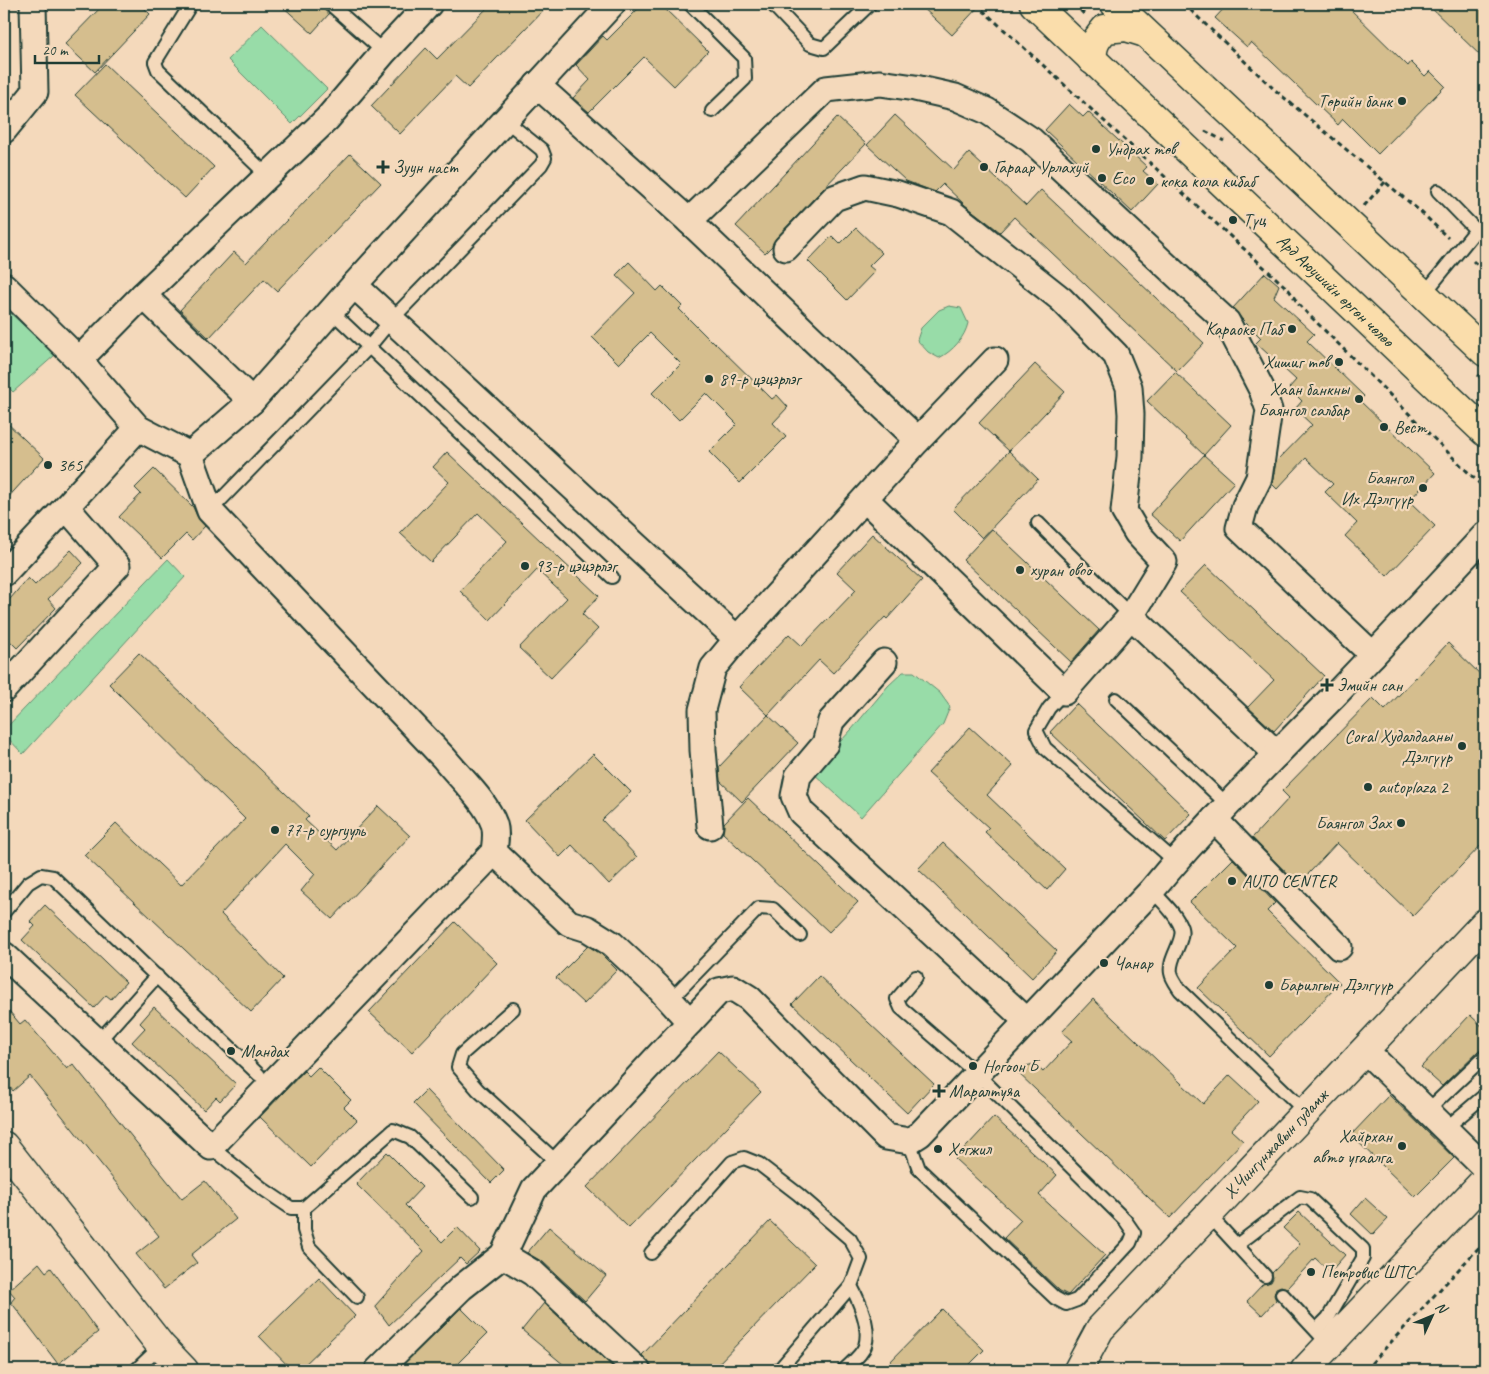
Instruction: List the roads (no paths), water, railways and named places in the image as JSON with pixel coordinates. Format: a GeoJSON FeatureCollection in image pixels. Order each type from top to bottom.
{"type":"FeatureCollection","features":[{"type":"Feature","properties":{"kind":"main road","name":"Ард Аюушийн өргөн чөлөө"},"geometry":{"type":"LineString","coordinates":[[1034,4],[1485,432]]}},
{"type":"Feature","properties":{"kind":"main road"},"geometry":{"type":"LineString","coordinates":[[1115,4],[1485,352]]}},
{"type":"Feature","properties":{"kind":"main road"},"geometry":{"type":"LineString","coordinates":[[1092,60],[1096,39],[1105,29],[1126,27],[1145,33]]}},
{"type":"Feature","properties":{"kind":"main road","name":"Х.Чингүнжавын гудамж"},"geometry":{"type":"LineString","coordinates":[[1078,1370],[1100,1329],[1485,923]]}},
{"type":"Feature","properties":{"kind":"main road"},"geometry":{"type":"LineString","coordinates":[[4,1146],[161,1346],[184,1370]]}},
{"type":"Feature","properties":{"kind":"main road"},"geometry":{"type":"LineString","coordinates":[[1305,1370],[1323,1337],[1485,1180]]}},
{"type":"Feature","properties":{"kind":"street"},"geometry":{"type":"LineString","coordinates":[[4,130],[35,92],[33,4]]}},
{"type":"Feature","properties":{"kind":"street"},"geometry":{"type":"LineString","coordinates":[[79,360],[143,295],[327,119],[384,52],[429,4]]}},
{"type":"Feature","properties":{"kind":"street"},"geometry":{"type":"LineString","coordinates":[[190,455],[252,401],[354,285],[612,4]]}},
{"type":"Feature","properties":{"kind":"street"},"geometry":{"type":"LineString","coordinates":[[689,221],[826,89],[880,83],[915,88],[955,97],[987,110],[1031,140],[1227,322],[1262,390],[1269,410],[1259,478],[1245,506],[1239,528],[1373,656]]}},
{"type":"Feature","properties":{"kind":"street"},"geometry":{"type":"LineString","coordinates":[[538,84],[689,221],[918,440]]}},
{"type":"Feature","properties":{"kind":"street"},"geometry":{"type":"LineString","coordinates":[[786,248],[834,198],[865,187],[898,194],[951,212],[1061,299],[1116,355],[1129,387],[1132,414],[1130,458],[1124,511],[1136,533],[1164,562],[1131,616],[1064,692],[865,499]]}},
{"type":"Feature","properties":{"kind":"street"},"geometry":{"type":"LineString","coordinates":[[354,285],[737,639]]}},
{"type":"Feature","properties":{"kind":"street"},"geometry":{"type":"LineString","coordinates":[[4,286],[79,360],[138,428],[190,455],[210,511],[437,751],[475,794],[494,824],[495,837],[494,852],[211,1147],[4,955]]}},
{"type":"Feature","properties":{"kind":"street"},"geometry":{"type":"LineString","coordinates":[[143,295],[252,401]]}},
{"type":"Feature","properties":{"kind":"street"},"geometry":{"type":"LineString","coordinates":[[710,826],[703,750],[702,710],[713,668],[737,639],[918,440],[995,360]]}},
{"type":"Feature","properties":{"kind":"street"},"geometry":{"type":"LineString","coordinates":[[4,573],[138,428]]}},
{"type":"Feature","properties":{"kind":"street"},"geometry":{"type":"LineString","coordinates":[[4,689],[118,566],[66,507]]}},
{"type":"Feature","properties":{"kind":"street"},"geometry":{"type":"LineString","coordinates":[[378,1370],[461,1288],[503,1255],[534,1189],[719,991],[733,988],[749,998],[886,1137],[909,1141],[920,1134],[1152,890],[1175,861],[1221,812],[1373,656],[1485,535]]}},
{"type":"Feature","properties":{"kind":"street"},"geometry":{"type":"LineString","coordinates":[[1131,616],[1277,754]]}},
{"type":"Feature","properties":{"kind":"street"},"geometry":{"type":"LineString","coordinates":[[884,662],[831,721],[825,744],[798,776],[794,796],[801,812],[1027,1021]]}},
{"type":"Feature","properties":{"kind":"street"},"geometry":{"type":"LineString","coordinates":[[1221,812],[1339,947]]}},
{"type":"Feature","properties":{"kind":"street"},"geometry":{"type":"LineString","coordinates":[[494,852],[569,922],[588,929],[612,944],[690,1022]]}},
{"type":"Feature","properties":{"kind":"street"},"geometry":{"type":"LineString","coordinates":[[1365,1050],[1485,1168]]}},
{"type":"Feature","properties":{"kind":"street"},"geometry":{"type":"LineString","coordinates":[[503,1255],[533,1273],[637,1370]]}},
{"type":"Feature","properties":{"kind":"lane"},"geometry":{"type":"LineString","coordinates":[[330,4],[384,52]]}},
{"type":"Feature","properties":{"kind":"lane"},"geometry":{"type":"LineString","coordinates":[[690,4],[744,58],[745,79],[712,111]]}},
{"type":"Feature","properties":{"kind":"lane"},"geometry":{"type":"LineString","coordinates":[[772,4],[810,44],[824,48],[870,4]]}},
{"type":"Feature","properties":{"kind":"lane"},"geometry":{"type":"LineString","coordinates":[[189,7],[155,62],[158,70],[268,176]]}},
{"type":"Feature","properties":{"kind":"lane"},"geometry":{"type":"LineString","coordinates":[[210,511],[369,347],[392,319],[541,165],[545,158],[542,150],[505,120]]}},
{"type":"Feature","properties":{"kind":"lane"},"geometry":{"type":"LineString","coordinates":[[1424,294],[1476,230],[1438,191]]}},
{"type":"Feature","properties":{"kind":"lane"},"geometry":{"type":"LineString","coordinates":[[331,311],[612,577]]}},
{"type":"Feature","properties":{"kind":"lane"},"geometry":{"type":"LineString","coordinates":[[1038,523],[1131,616]]}},
{"type":"Feature","properties":{"kind":"lane"},"geometry":{"type":"LineString","coordinates":[[1064,692],[1049,708],[1036,730],[1045,748],[1175,861]]}},
{"type":"Feature","properties":{"kind":"lane"},"geometry":{"type":"LineString","coordinates":[[1116,699],[1221,812]]}},
{"type":"Feature","properties":{"kind":"lane"},"geometry":{"type":"LineString","coordinates":[[4,912],[28,883],[42,875],[53,877],[259,1075]]}},
{"type":"Feature","properties":{"kind":"lane"},"geometry":{"type":"LineString","coordinates":[[1152,890],[1174,916],[1181,929],[1171,963],[1171,974],[1180,990],[1306,1112]]}},
{"type":"Feature","properties":{"kind":"lane"},"geometry":{"type":"LineString","coordinates":[[670,1000],[759,908],[773,909],[800,935]]}},
{"type":"Feature","properties":{"kind":"lane"},"geometry":{"type":"LineString","coordinates":[[98,1042],[157,976]]}},
{"type":"Feature","properties":{"kind":"lane"},"geometry":{"type":"LineString","coordinates":[[909,1141],[918,1169],[1055,1298],[1066,1304],[1077,1300],[1130,1243],[1134,1233],[1125,1220],[977,1074],[901,1008],[897,999],[916,977]]}},
{"type":"Feature","properties":{"kind":"lane"},"geometry":{"type":"LineString","coordinates":[[513,1009],[462,1054],[458,1067],[478,1090],[558,1163]]}},
{"type":"Feature","properties":{"kind":"lane"},"geometry":{"type":"LineString","coordinates":[[1427,1111],[1485,1056]]}},
{"type":"Feature","properties":{"kind":"lane"},"geometry":{"type":"LineString","coordinates":[[1445,1129],[1485,1095]]}},
{"type":"Feature","properties":{"kind":"lane"},"geometry":{"type":"LineString","coordinates":[[211,1147],[263,1189],[291,1208],[304,1208],[393,1130],[410,1137],[472,1197]]}},
{"type":"Feature","properties":{"kind":"lane"},"geometry":{"type":"LineString","coordinates":[[651,1253],[732,1162],[744,1158],[759,1164],[767,1170],[850,1239],[861,1259],[851,1286],[779,1370]]}},
{"type":"Feature","properties":{"kind":"lane"},"geometry":{"type":"LineString","coordinates":[[1237,1245],[1300,1197],[1310,1199],[1363,1249],[1363,1258],[1328,1318],[1323,1337]]}},
{"type":"Feature","properties":{"kind":"lane"},"geometry":{"type":"LineString","coordinates":[[304,1208],[304,1230],[310,1247],[357,1297]]}},
{"type":"Feature","properties":{"kind":"lane"},"geometry":{"type":"LineString","coordinates":[[1209,1215],[1265,1276]]}},
{"type":"Feature","properties":{"kind":"lane"},"geometry":{"type":"LineString","coordinates":[[844,1370],[864,1348],[867,1334],[863,1313],[851,1286]]}},
{"type":"Feature","properties":{"kind":"lane"},"geometry":{"type":"LineString","coordinates":[[1282,1294],[1323,1337]]}},
{"type":"Feature","properties":{"kind":"lane"},"geometry":{"type":"LineString","coordinates":[[136,1370],[161,1346]]}},
{"type":"Feature","properties":{"kind":"place","name":"Төрийн банк"},"geometry":{"type":"Point","coordinates":[1402,101]}},
{"type":"Feature","properties":{"kind":"place","name":"Ундрах төв"},"geometry":{"type":"Point","coordinates":[1096,149]}},
{"type":"Feature","properties":{"kind":"place","name":"Зуун наст"},"geometry":{"type":"Point","coordinates":[383,167]}},
{"type":"Feature","properties":{"kind":"place","name":"Гараар Урлахуй"},"geometry":{"type":"Point","coordinates":[984,167]}},
{"type":"Feature","properties":{"kind":"place","name":"Eco"},"geometry":{"type":"Point","coordinates":[1102,178]}},
{"type":"Feature","properties":{"kind":"place","name":"кока кола кибаб"},"geometry":{"type":"Point","coordinates":[1150,181]}},
{"type":"Feature","properties":{"kind":"place","name":"Түц"},"geometry":{"type":"Point","coordinates":[1233,220]}},
{"type":"Feature","properties":{"kind":"place","name":"Караоке Паб"},"geometry":{"type":"Point","coordinates":[1292,329]}},
{"type":"Feature","properties":{"kind":"place","name":"Хишиг төв"},"geometry":{"type":"Point","coordinates":[1339,362]}},
{"type":"Feature","properties":{"kind":"place","name":"89-р цэцэрлэг"},"geometry":{"type":"Point","coordinates":[709,379]}},
{"type":"Feature","properties":{"kind":"place","name":"Хаан банкны Баянгол салбар"},"geometry":{"type":"Point","coordinates":[1359,399]}},
{"type":"Feature","properties":{"kind":"place","name":"Вест"},"geometry":{"type":"Point","coordinates":[1384,427]}},
{"type":"Feature","properties":{"kind":"place","name":"365"},"geometry":{"type":"Point","coordinates":[48,465]}},
{"type":"Feature","properties":{"kind":"place","name":"Баянгол Их Дэлгүүр"},"geometry":{"type":"Point","coordinates":[1423,488]}},
{"type":"Feature","properties":{"kind":"place","name":"93-р цэцэрлэг"},"geometry":{"type":"Point","coordinates":[525,566]}},
{"type":"Feature","properties":{"kind":"place","name":"хуран овоо"},"geometry":{"type":"Point","coordinates":[1020,570]}},
{"type":"Feature","properties":{"kind":"place","name":"Эмийн сан"},"geometry":{"type":"Point","coordinates":[1327,685]}},
{"type":"Feature","properties":{"kind":"place","name":"Coral Худалдааны Дэлгүүр"},"geometry":{"type":"Point","coordinates":[1462,746]}},
{"type":"Feature","properties":{"kind":"place","name":"autoplaza 2"},"geometry":{"type":"Point","coordinates":[1368,787]}},
{"type":"Feature","properties":{"kind":"place","name":"Баянгол Зах"},"geometry":{"type":"Point","coordinates":[1401,823]}},
{"type":"Feature","properties":{"kind":"place","name":"77-р сургууль"},"geometry":{"type":"Point","coordinates":[275,830]}},
{"type":"Feature","properties":{"kind":"place","name":"AUTO CENTER"},"geometry":{"type":"Point","coordinates":[1232,881]}},
{"type":"Feature","properties":{"kind":"place","name":"Чанар"},"geometry":{"type":"Point","coordinates":[1104,963]}},
{"type":"Feature","properties":{"kind":"place","name":"Барилгын Дэлгүүр"},"geometry":{"type":"Point","coordinates":[1269,985]}},
{"type":"Feature","properties":{"kind":"place","name":"Мандах"},"geometry":{"type":"Point","coordinates":[231,1051]}},
{"type":"Feature","properties":{"kind":"place","name":"Ногоон Б"},"geometry":{"type":"Point","coordinates":[973,1066]}},
{"type":"Feature","properties":{"kind":"place","name":"Маралтуяа"},"geometry":{"type":"Point","coordinates":[939,1091]}},
{"type":"Feature","properties":{"kind":"place","name":"Хайрхан авто угаалга"},"geometry":{"type":"Point","coordinates":[1402,1146]}},
{"type":"Feature","properties":{"kind":"place","name":"Хөгжил"},"geometry":{"type":"Point","coordinates":[938,1149]}},
{"type":"Feature","properties":{"kind":"place","name":"Петровис ШТС"},"geometry":{"type":"Point","coordinates":[1311,1272]}}]}
